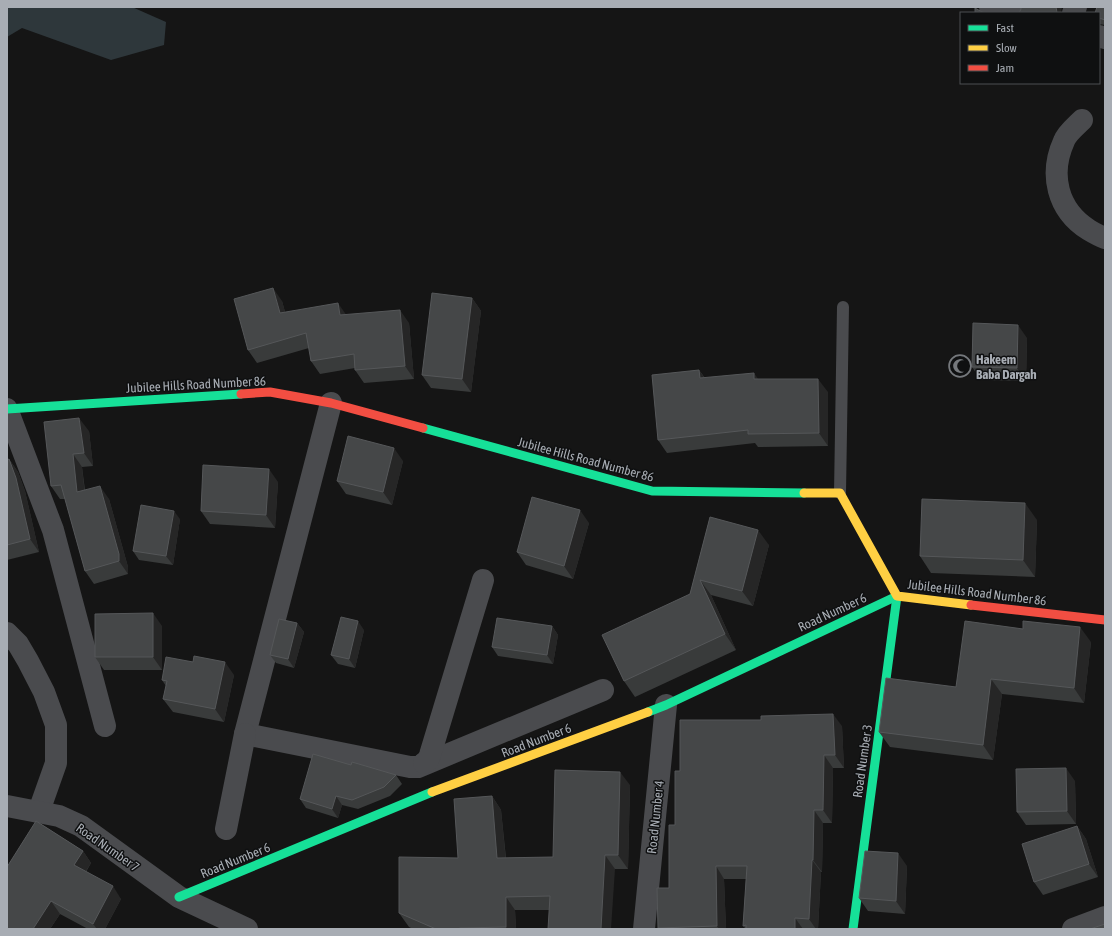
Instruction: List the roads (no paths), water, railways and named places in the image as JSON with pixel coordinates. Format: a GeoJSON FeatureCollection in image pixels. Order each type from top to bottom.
{"type":"FeatureCollection","features":[{"type":"Feature","properties":{"kind":"street"},"geometry":{"type":"LineString","coordinates":[[990,7],[1010,12]]}},
{"type":"Feature","properties":{"kind":"street"},"geometry":{"type":"LineString","coordinates":[[1082,120],[1064,139],[1056,168],[1056,180],[1060,194],[1068,210],[1082,225],[1100,237],[1105,238]]}},
{"type":"Feature","properties":{"kind":"street","name":"Jubilee Hills Road Number 86"},"geometry":{"type":"LineString","coordinates":[[7,409],[270,392],[331,403],[652,491],[840,494],[897,596],[1105,620]]}},
{"type":"Feature","properties":{"kind":"street"},"geometry":{"type":"LineString","coordinates":[[226,829],[244,734],[331,403]]}},
{"type":"Feature","properties":{"kind":"street"},"geometry":{"type":"LineString","coordinates":[[7,409],[53,530],[105,726]]}},
{"type":"Feature","properties":{"kind":"street"},"geometry":{"type":"LineString","coordinates":[[244,734],[410,767],[418,767],[428,760],[483,580]]}},
{"type":"Feature","properties":{"kind":"street","name":"Road Number 6"},"geometry":{"type":"LineString","coordinates":[[179,897],[430,793],[666,705],[897,596]]}},
{"type":"Feature","properties":{"kind":"street","name":"Road Number 3"},"geometry":{"type":"LineString","coordinates":[[853,929],[897,596]]}},
{"type":"Feature","properties":{"kind":"street"},"geometry":{"type":"LineString","coordinates":[[7,633],[18,644],[28,661],[44,692],[56,725],[56,763],[39,811]]}},
{"type":"Feature","properties":{"kind":"street"},"geometry":{"type":"LineString","coordinates":[[424,763],[604,690]]}},
{"type":"Feature","properties":{"kind":"street","name":"Road Number 4"},"geometry":{"type":"LineString","coordinates":[[644,929],[666,705]]}},
{"type":"Feature","properties":{"kind":"street","name":"Road Number 7"},"geometry":{"type":"LineString","coordinates":[[7,806],[59,816],[81,826],[179,897],[247,929]]}},
{"type":"Feature","properties":{"kind":"street"},"geometry":{"type":"LineString","coordinates":[[1073,929],[1105,917]]}},
{"type":"Feature","properties":{"kind":"lane"},"geometry":{"type":"LineString","coordinates":[[840,494],[843,307]]}},
{"type":"Feature","properties":{"kind":"place","name":"Hakeem Baba Dargah"},"geometry":{"type":"Point","coordinates":[960,366]}}]}
